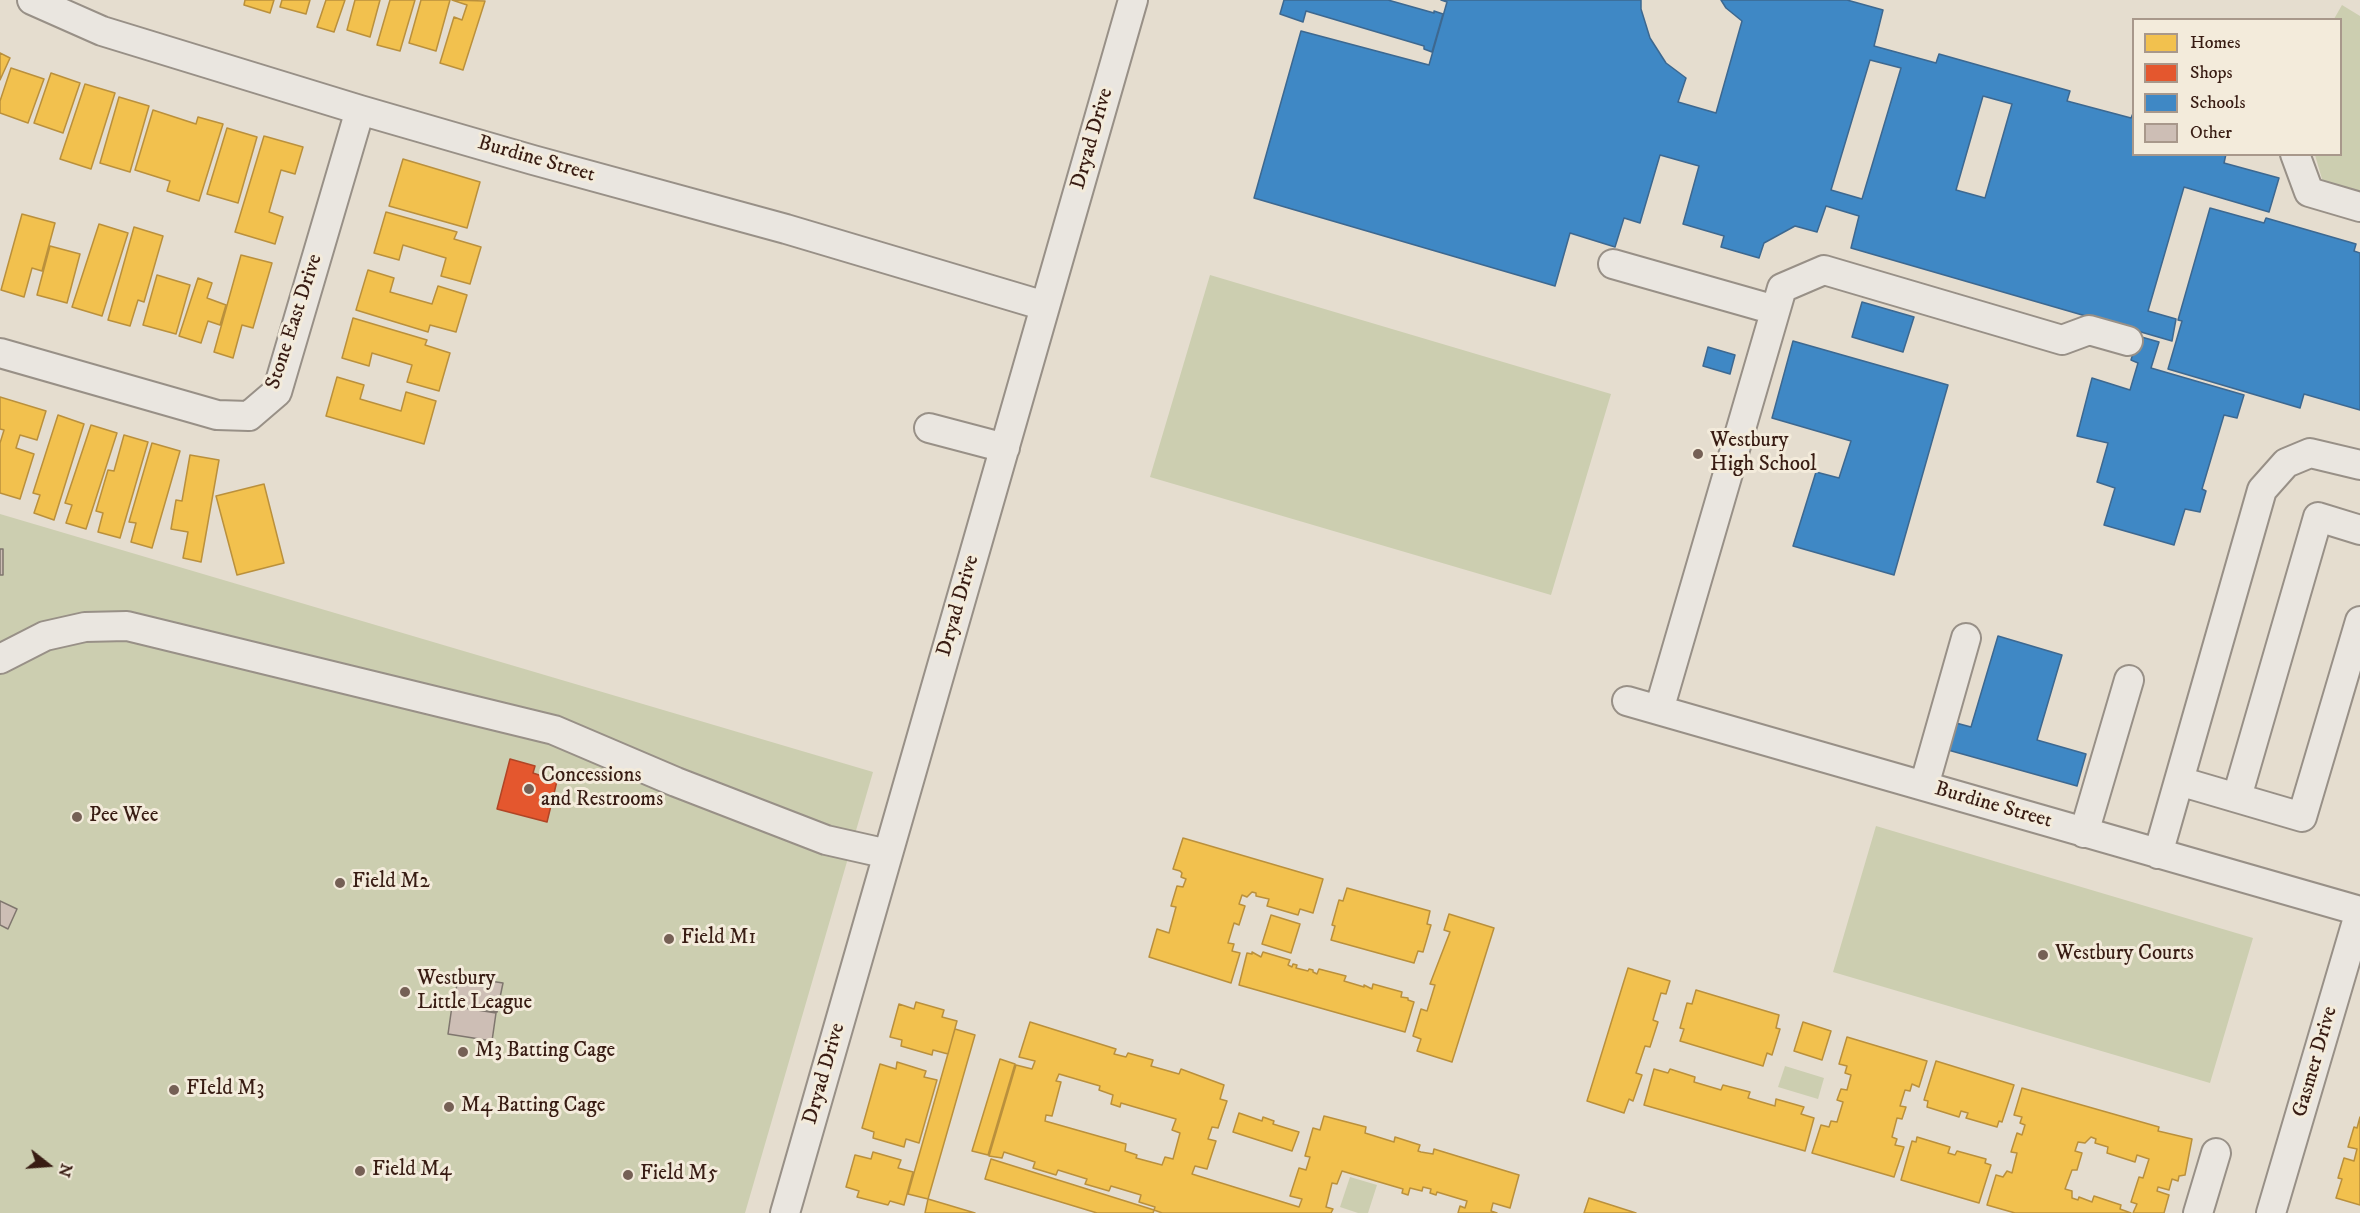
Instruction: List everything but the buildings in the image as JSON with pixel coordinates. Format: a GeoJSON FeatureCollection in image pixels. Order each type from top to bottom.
{"type":"FeatureCollection","features":[{"type":"Feature","properties":{"kind":"street","name":"Burdine Street"},"geometry":{"type":"LineString","coordinates":[[32,0],[102,31],[360,110],[786,229],[1045,306]]}},
{"type":"Feature","properties":{"kind":"street","name":"Dryad Drive"},"geometry":{"type":"LineString","coordinates":[[785,1213],[1133,0]]}},
{"type":"Feature","properties":{"kind":"street","name":"Stone East Drive"},"geometry":{"type":"LineString","coordinates":[[0,353],[217,415],[249,416],[277,392],[360,110]]}},
{"type":"Feature","properties":{"kind":"street"},"geometry":{"type":"LineString","coordinates":[[2296,156],[2308,192],[2360,207]]}},
{"type":"Feature","properties":{"kind":"street"},"geometry":{"type":"LineString","coordinates":[[1614,264],[1775,310]]}},
{"type":"Feature","properties":{"kind":"street"},"geometry":{"type":"LineString","coordinates":[[1659,710],[1782,288],[1824,270],[2062,340],[2090,330],[2128,341]]}},
{"type":"Feature","properties":{"kind":"street"},"geometry":{"type":"LineString","coordinates":[[929,428],[1005,448]]}},
{"type":"Feature","properties":{"kind":"street"},"geometry":{"type":"LineString","coordinates":[[2158,854],[2262,490],[2286,462],[2310,453],[2360,465]]}},
{"type":"Feature","properties":{"kind":"street"},"geometry":{"type":"LineString","coordinates":[[2237,798],[2318,518],[2360,530]]}},
{"type":"Feature","properties":{"kind":"street"},"geometry":{"type":"LineString","coordinates":[[2179,781],[2302,817],[2360,621]]}},
{"type":"Feature","properties":{"kind":"street"},"geometry":{"type":"LineString","coordinates":[[0,659],[45,636],[85,627],[128,626],[554,730],[676,782],[825,840],[888,854]]}},
{"type":"Feature","properties":{"kind":"street"},"geometry":{"type":"LineString","coordinates":[[1924,786],[1966,638]]}},
{"type":"Feature","properties":{"kind":"street"},"geometry":{"type":"LineString","coordinates":[[2084,832],[2129,680]]}},
{"type":"Feature","properties":{"kind":"street","name":"Burdine Street"},"geometry":{"type":"LineString","coordinates":[[1627,701],[2360,911]]}},
{"type":"Feature","properties":{"kind":"street","name":"Gasmer Drive"},"geometry":{"type":"LineString","coordinates":[[2271,1213],[2360,911]]}},
{"type":"Feature","properties":{"kind":"street"},"geometry":{"type":"LineString","coordinates":[[2198,1213],[2216,1153]]}},
{"type":"Feature","properties":{"kind":"green space"},"geometry":{"type":"Polygon","coordinates":[[[2342,5],[2360,16],[2360,202],[2329,186],[2322,179],[2315,156],[2342,156],[2342,18],[2335,18],[2342,5]]]}},
{"type":"Feature","properties":{"kind":"green space"},"geometry":{"type":"Polygon","coordinates":[[[1210,275],[1611,394],[1551,595],[1150,477],[1210,275]]]}},
{"type":"Feature","properties":{"kind":"green space","name":"Westbury Little League"},"geometry":{"type":"Polygon","coordinates":[[[0,514],[873,772],[745,1213],[0,1213],[0,514]]]}},
{"type":"Feature","properties":{"kind":"green space","name":"Westbury Courts"},"geometry":{"type":"Polygon","coordinates":[[[1876,826],[2253,938],[2210,1083],[1833,972],[1876,826]]]}},
{"type":"Feature","properties":{"kind":"green space"},"geometry":{"type":"Polygon","coordinates":[[[1785,1066],[1824,1078],[1818,1099],[1778,1087],[1785,1066]]]}},
{"type":"Feature","properties":{"kind":"green space"},"geometry":{"type":"Polygon","coordinates":[[[1350,1177],[1377,1185],[1368,1213],[1358,1213],[1340,1207],[1350,1177]]]}},
{"type":"Feature","properties":{"kind":"place","name":"Westbury High School"},"geometry":{"type":"Point","coordinates":[1698,454]}},
{"type":"Feature","properties":{"kind":"place","name":"Concessions and Restrooms"},"geometry":{"type":"Point","coordinates":[529,789]}},
{"type":"Feature","properties":{"kind":"place","name":"Pee Wee"},"geometry":{"type":"Point","coordinates":[77,817]}},
{"type":"Feature","properties":{"kind":"place","name":"Field M2"},"geometry":{"type":"Point","coordinates":[340,883]}},
{"type":"Feature","properties":{"kind":"place","name":"Field M1"},"geometry":{"type":"Point","coordinates":[669,939]}},
{"type":"Feature","properties":{"kind":"place","name":"Westbury Courts"},"geometry":{"type":"Point","coordinates":[2043,955]}},
{"type":"Feature","properties":{"kind":"place","name":"Westbury Little League"},"geometry":{"type":"Point","coordinates":[405,992]}},
{"type":"Feature","properties":{"kind":"place","name":"M3 Batting Cage"},"geometry":{"type":"Point","coordinates":[463,1052]}},
{"type":"Feature","properties":{"kind":"place","name":"FIeld M3"},"geometry":{"type":"Point","coordinates":[174,1090]}},
{"type":"Feature","properties":{"kind":"place","name":"M4 Batting Cage"},"geometry":{"type":"Point","coordinates":[449,1107]}},
{"type":"Feature","properties":{"kind":"place","name":"Field M4"},"geometry":{"type":"Point","coordinates":[360,1171]}},
{"type":"Feature","properties":{"kind":"place","name":"Field M5"},"geometry":{"type":"Point","coordinates":[628,1175]}}]}
